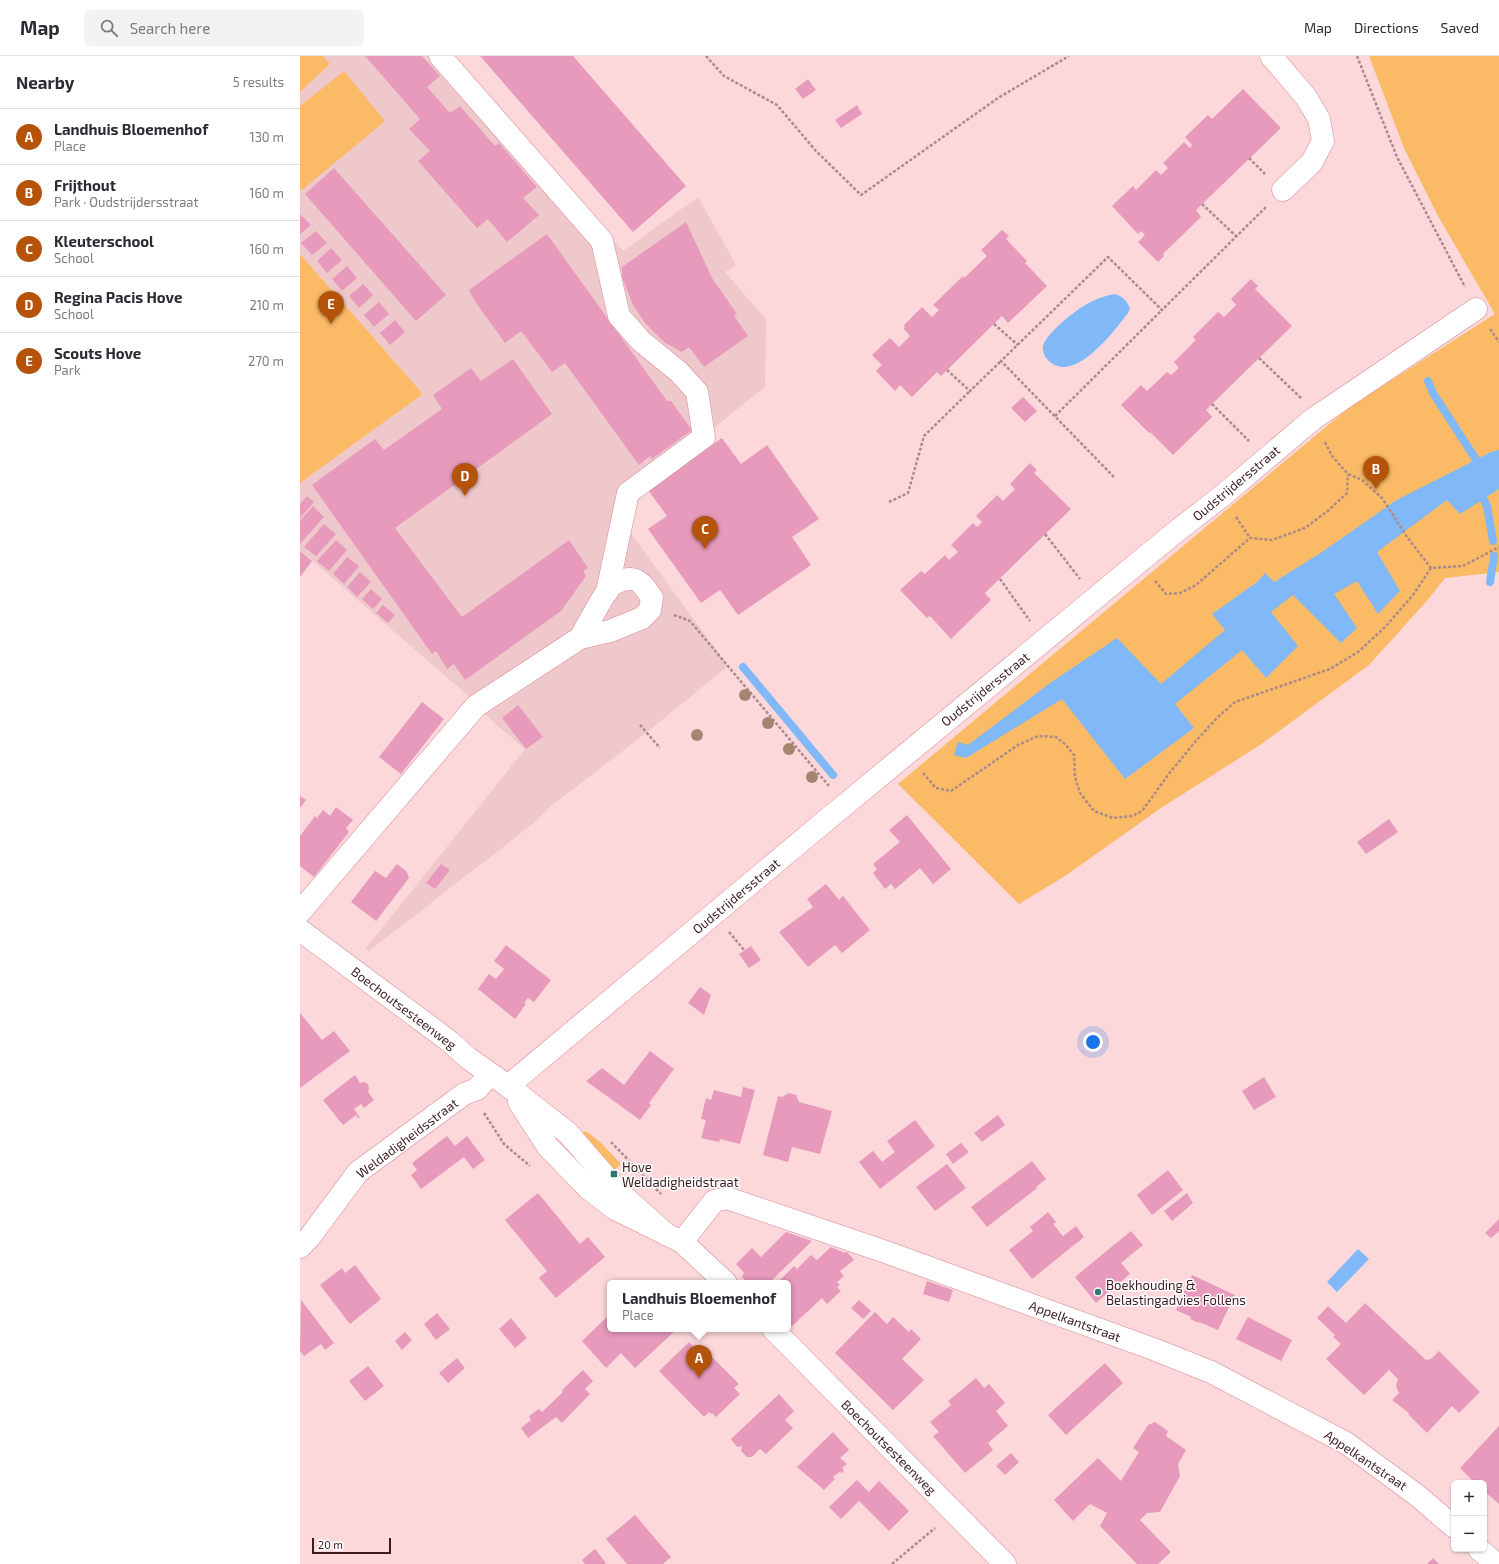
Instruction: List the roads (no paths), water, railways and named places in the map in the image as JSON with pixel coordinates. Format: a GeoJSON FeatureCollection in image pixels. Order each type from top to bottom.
{"type":"FeatureCollection","features":[{"type":"Feature","properties":{"kind":"street"},"geometry":{"type":"LineString","coordinates":[[440,56],[602,241],[619,316],[641,342],[679,372],[697,392],[704,437],[628,494],[607,592]]}},
{"type":"Feature","properties":{"kind":"street"},"geometry":{"type":"LineString","coordinates":[[1271,56],[1306,97],[1319,119],[1323,141],[1312,162],[1283,190]]}},
{"type":"Feature","properties":{"kind":"street","name":"Oudstrijdersstraat"},"geometry":{"type":"LineString","coordinates":[[508,1086],[907,753],[1141,562],[1173,534],[1222,496],[1316,417],[1476,309]]}},
{"type":"Feature","properties":{"kind":"street"},"geometry":{"type":"LineString","coordinates":[[300,912],[476,706],[580,638],[610,631],[642,618],[650,610],[652,598],[643,585],[635,579],[626,579],[613,585],[607,592],[580,638]]}},
{"type":"Feature","properties":{"kind":"street","name":"Boechoutsesteenweg"},"geometry":{"type":"LineString","coordinates":[[300,930],[449,1041],[468,1058],[508,1086],[568,1133],[620,1193],[723,1280]]}},
{"type":"Feature","properties":{"kind":"street","name":"Weldadigheidsstraat"},"geometry":{"type":"LineString","coordinates":[[300,1247],[309,1238],[358,1172],[464,1094],[478,1089],[490,1074]]}},
{"type":"Feature","properties":{"kind":"street","name":"Boechoutsesteenweg"},"geometry":{"type":"LineString","coordinates":[[508,1086],[548,1147],[589,1189],[615,1210],[675,1239]]}},
{"type":"Feature","properties":{"kind":"street"},"geometry":{"type":"LineString","coordinates":[[548,1147],[568,1133]]}},
{"type":"Feature","properties":{"kind":"street","name":"Appelkantstraat"},"geometry":{"type":"LineString","coordinates":[[675,1239],[714,1201],[727,1198],[869,1246],[1156,1350],[1211,1372],[1267,1400],[1346,1443],[1418,1496],[1451,1524]]}},
{"type":"Feature","properties":{"kind":"street","name":"Boechoutsesteenweg"},"geometry":{"type":"LineString","coordinates":[[776,1332],[1005,1564]]}},
{"type":"Feature","properties":{"kind":"street"},"geometry":{"type":"LineString","coordinates":[[1482,1552],[1496,1564]]}},
{"type":"Feature","properties":{"kind":"water"},"geometry":{"type":"Polygon","coordinates":[[[1113,294],[1119,295],[1123,298],[1130,308],[1128,313],[1104,342],[1094,352],[1071,366],[1060,367],[1050,362],[1045,356],[1043,346],[1056,328],[1083,306],[1104,296],[1113,294]]]}},
{"type":"Feature","properties":{"kind":"water"},"geometry":{"type":"Polygon","coordinates":[[[1499,450],[1499,489],[1460,514],[1447,500],[1377,552],[1400,591],[1378,614],[1357,581],[1334,594],[1357,628],[1341,643],[1293,595],[1271,612],[1298,646],[1266,678],[1242,650],[1175,704],[1194,728],[1125,779],[1062,699],[966,758],[954,755],[958,742],[968,745],[1050,683],[1117,638],[1161,684],[1225,630],[1212,614],[1257,582],[1265,573],[1274,582],[1322,552],[1395,501],[1491,452],[1499,450]]]}},
{"type":"Feature","properties":{"kind":"water"},"geometry":{"type":"Polygon","coordinates":[[[1358,1249],[1369,1259],[1337,1292],[1327,1282],[1358,1249]]]}},
{"type":"Feature","properties":{"kind":"waterway"},"geometry":{"type":"LineString","coordinates":[[1428,381],[1433,393],[1482,469]]}},
{"type":"Feature","properties":{"kind":"waterway"},"geometry":{"type":"LineString","coordinates":[[1479,490],[1487,506],[1493,541]]}},
{"type":"Feature","properties":{"kind":"waterway"},"geometry":{"type":"LineString","coordinates":[[1490,582],[1494,556]]}},
{"type":"Feature","properties":{"kind":"waterway"},"geometry":{"type":"LineString","coordinates":[[743,667],[833,775]]}},
{"type":"Feature","properties":{"kind":"place","name":"Scouts Hove"},"geometry":{"type":"Point","coordinates":[331,324]}},
{"type":"Feature","properties":{"kind":"place","name":"Frijthout"},"geometry":{"type":"Point","coordinates":[1376,489]}},
{"type":"Feature","properties":{"kind":"place","name":"Regina Pacis Hove"},"geometry":{"type":"Point","coordinates":[465,496]}},
{"type":"Feature","properties":{"kind":"place","name":"Kleuterschool"},"geometry":{"type":"Point","coordinates":[705,549]}},
{"type":"Feature","properties":{"kind":"place","name":"Hove Weldadigheidstraat"},"geometry":{"type":"Point","coordinates":[614,1174]}},
{"type":"Feature","properties":{"kind":"place","name":"Boekhouding & Belastingadvies Follens"},"geometry":{"type":"Point","coordinates":[1098,1292]}},
{"type":"Feature","properties":{"kind":"place","name":"Landhuis Bloemenhof"},"geometry":{"type":"Point","coordinates":[699,1378]}}]}
